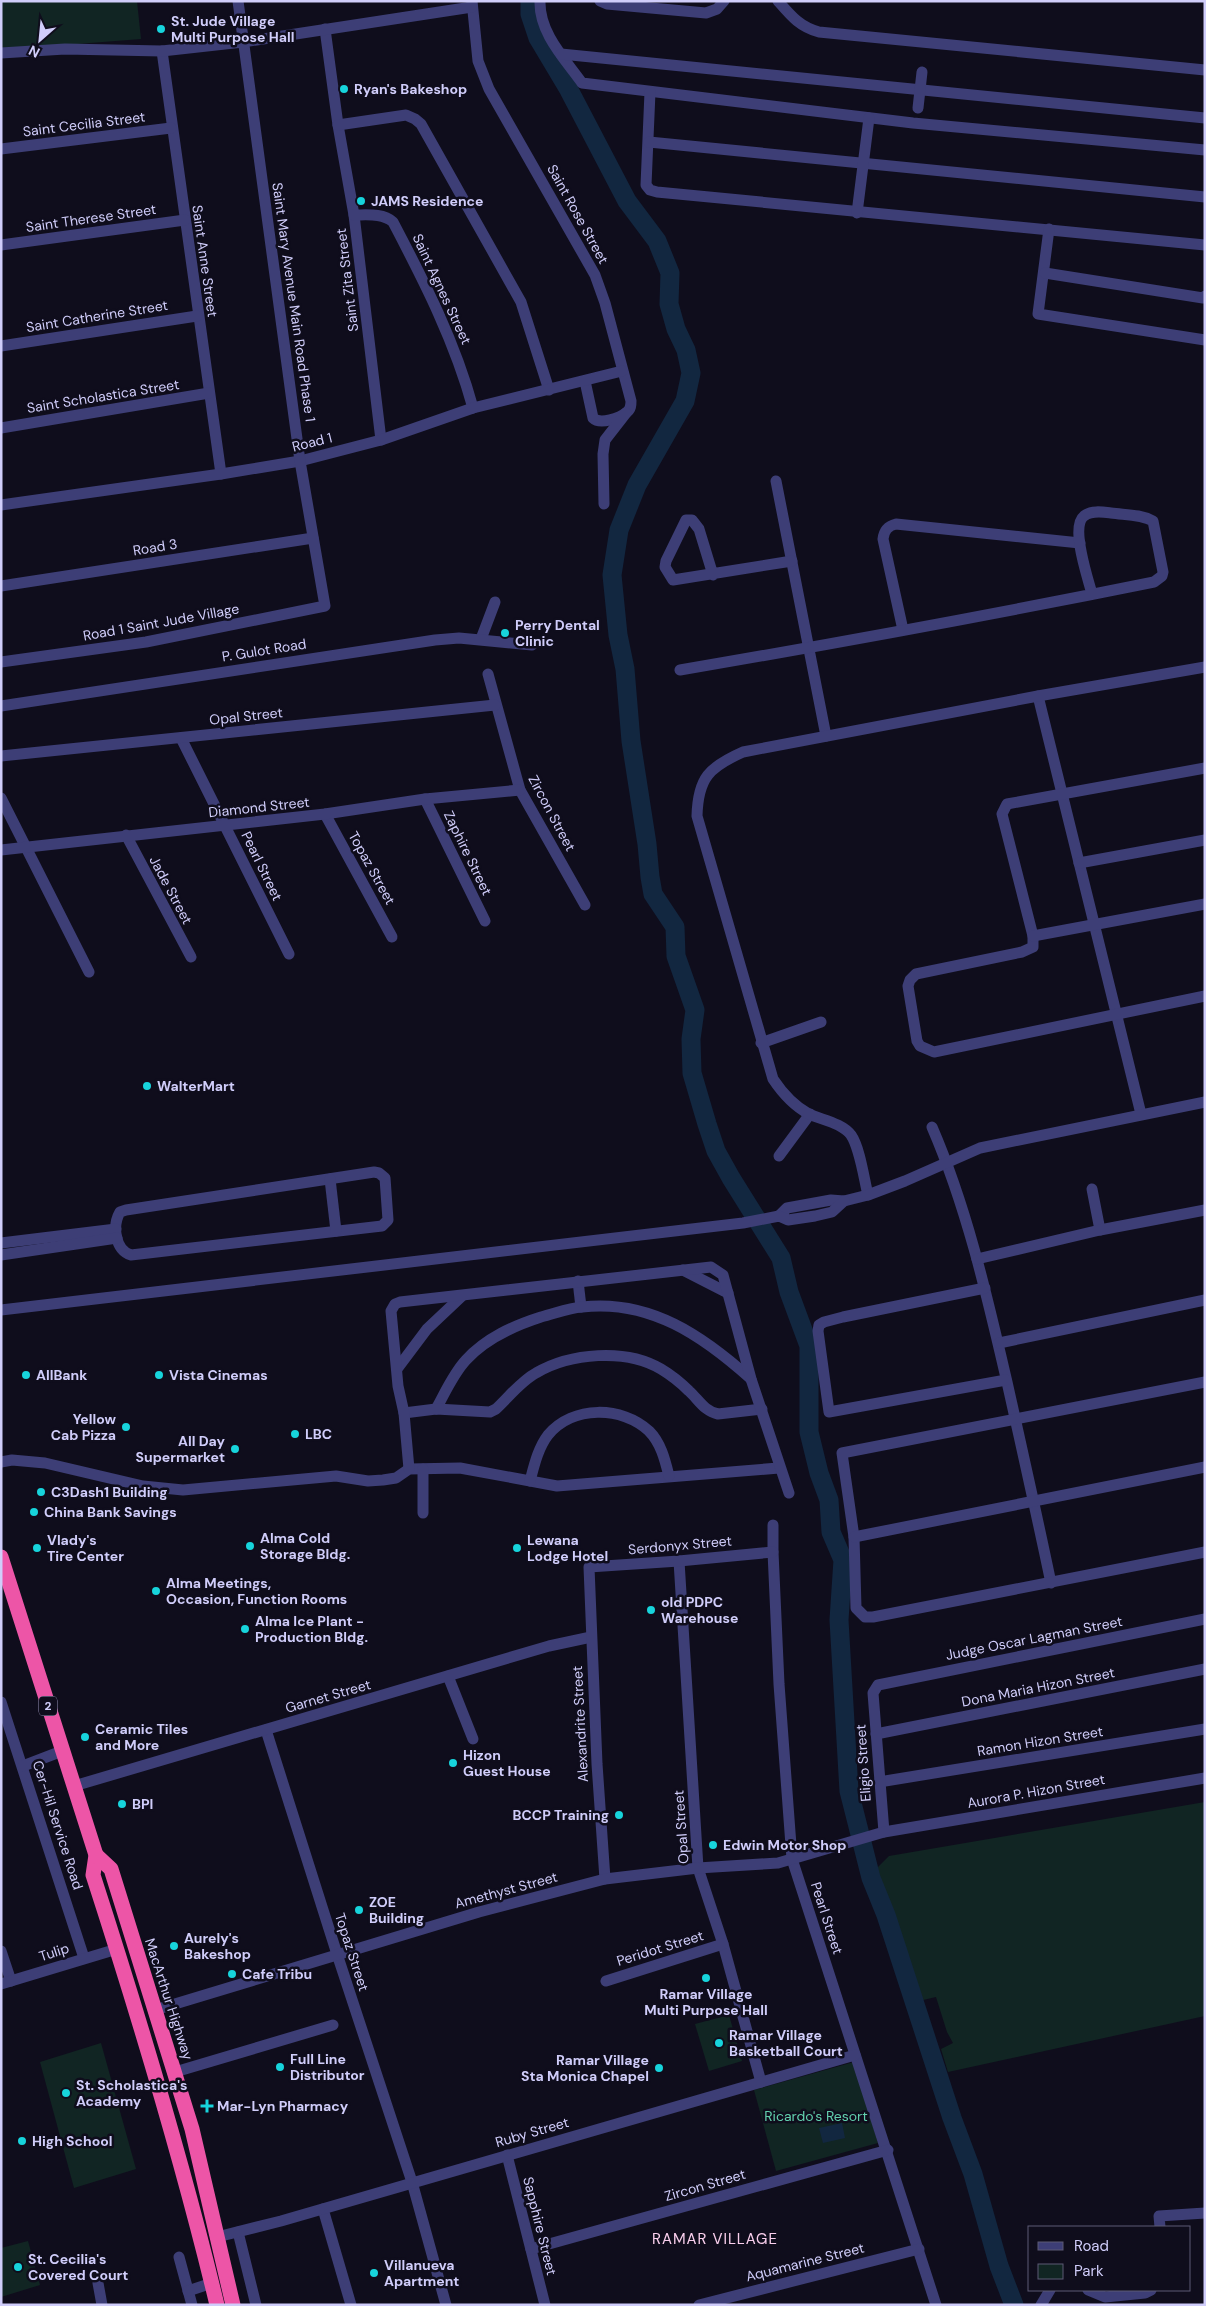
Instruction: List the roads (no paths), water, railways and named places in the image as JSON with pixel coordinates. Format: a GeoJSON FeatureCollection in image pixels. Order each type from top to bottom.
{"type":"FeatureCollection","features":[{"type":"Feature","properties":{"kind":"highway","name":"MacArthur Highway"},"geometry":{"type":"LineString","coordinates":[[1,1557],[96,1855],[93,1875],[181,2163],[217,2305]]}},
{"type":"Feature","properties":{"kind":"highway","name":"MacArthur Highway"},"geometry":{"type":"LineString","coordinates":[[96,1855],[111,1869],[175,2072],[192,2129],[233,2305]]}},
{"type":"Feature","properties":{"kind":"street","name":"Saint Mary Avenue Main Road Phase 1"},"geometry":{"type":"LineString","coordinates":[[238,1],[300,461],[325,606]]}},
{"type":"Feature","properties":{"kind":"street"},"geometry":{"type":"LineString","coordinates":[[540,1],[549,37],[582,84],[869,118],[1205,150]]}},
{"type":"Feature","properties":{"kind":"street"},"geometry":{"type":"LineString","coordinates":[[600,1],[607,4],[656,5],[706,13],[717,9],[724,1]]}},
{"type":"Feature","properties":{"kind":"street"},"geometry":{"type":"LineString","coordinates":[[778,1],[794,20],[805,28],[819,32],[1205,70]]}},
{"type":"Feature","properties":{"kind":"street"},"geometry":{"type":"LineString","coordinates":[[1,53],[65,50],[162,51],[243,42],[472,4]]}},
{"type":"Feature","properties":{"kind":"street","name":"Saint Rose Street"},"geometry":{"type":"LineString","coordinates":[[472,4],[478,61],[489,89],[595,275],[605,303],[631,401],[630,408],[626,413]]}},
{"type":"Feature","properties":{"kind":"street","name":"Saint Zita Street"},"geometry":{"type":"LineString","coordinates":[[325,29],[338,125],[354,214],[381,440]]}},
{"type":"Feature","properties":{"kind":"street","name":"Saint Anne Street"},"geometry":{"type":"LineString","coordinates":[[162,51],[197,316],[221,474]]}},
{"type":"Feature","properties":{"kind":"street"},"geometry":{"type":"LineString","coordinates":[[561,54],[1205,118]]}},
{"type":"Feature","properties":{"kind":"street"},"geometry":{"type":"LineString","coordinates":[[918,108],[922,72]]}},
{"type":"Feature","properties":{"kind":"street"},"geometry":{"type":"LineString","coordinates":[[650,92],[646,185],[650,190],[657,192],[857,213],[1049,229],[1205,245]]}},
{"type":"Feature","properties":{"kind":"street"},"geometry":{"type":"LineString","coordinates":[[338,125],[406,115],[415,118],[421,124],[521,302],[548,390]]}},
{"type":"Feature","properties":{"kind":"street"},"geometry":{"type":"LineString","coordinates":[[857,213],[869,118]]}},
{"type":"Feature","properties":{"kind":"street","name":"Saint Cecilia Street"},"geometry":{"type":"LineString","coordinates":[[1,149],[171,128]]}},
{"type":"Feature","properties":{"kind":"street"},"geometry":{"type":"LineString","coordinates":[[648,142],[1205,197]]}},
{"type":"Feature","properties":{"kind":"street","name":"Saint Agnes Street"},"geometry":{"type":"LineString","coordinates":[[354,214],[380,216],[388,218],[393,222],[441,316],[461,365],[473,408]]}},
{"type":"Feature","properties":{"kind":"street","name":"Saint Therese Street"},"geometry":{"type":"LineString","coordinates":[[1,245],[184,220]]}},
{"type":"Feature","properties":{"kind":"street"},"geometry":{"type":"LineString","coordinates":[[1049,229],[1045,273],[1038,314],[1205,340]]}},
{"type":"Feature","properties":{"kind":"street"},"geometry":{"type":"LineString","coordinates":[[1045,273],[1203,298],[1205,296]]}},
{"type":"Feature","properties":{"kind":"street","name":"Saint Catherine Street"},"geometry":{"type":"LineString","coordinates":[[1,346],[197,316]]}},
{"type":"Feature","properties":{"kind":"street","name":"Road 1"},"geometry":{"type":"LineString","coordinates":[[1,505],[300,461],[381,440],[473,408],[622,371]]}},
{"type":"Feature","properties":{"kind":"street"},"geometry":{"type":"LineString","coordinates":[[585,381],[593,418],[601,422],[626,413]]}},
{"type":"Feature","properties":{"kind":"street","name":"Saint Scholastica Street"},"geometry":{"type":"LineString","coordinates":[[1,428],[209,393]]}},
{"type":"Feature","properties":{"kind":"street"},"geometry":{"type":"LineString","coordinates":[[604,504],[603,454],[605,440],[626,413]]}},
{"type":"Feature","properties":{"kind":"street"},"geometry":{"type":"LineString","coordinates":[[776,481],[826,736]]}},
{"type":"Feature","properties":{"kind":"street"},"geometry":{"type":"LineString","coordinates":[[680,670],[810,648],[903,630],[1092,594],[1154,582],[1162,576],[1156,530],[1153,521],[1139,516],[1101,512],[1089,513],[1083,516],[1078,527],[1092,594]]}},
{"type":"Feature","properties":{"kind":"street"},"geometry":{"type":"LineString","coordinates":[[713,575],[699,529],[692,520],[686,520],[666,561],[667,571],[673,580],[713,575],[792,561]]}},
{"type":"Feature","properties":{"kind":"street"},"geometry":{"type":"LineString","coordinates":[[903,630],[883,539],[886,530],[890,526],[896,524],[1080,543]]}},
{"type":"Feature","properties":{"kind":"street","name":"Road 3"},"geometry":{"type":"LineString","coordinates":[[1,586],[313,538]]}},
{"type":"Feature","properties":{"kind":"street"},"geometry":{"type":"LineString","coordinates":[[481,639],[495,602]]}},
{"type":"Feature","properties":{"kind":"street","name":"Road 1 Saint Jude Village"},"geometry":{"type":"LineString","coordinates":[[1,662],[146,642],[325,606]]}},
{"type":"Feature","properties":{"kind":"street","name":"P. Gulot Road"},"geometry":{"type":"LineString","coordinates":[[1,706],[459,638],[532,645]]}},
{"type":"Feature","properties":{"kind":"street"},"geometry":{"type":"LineString","coordinates":[[868,1195],[851,1134],[795,1105],[773,1079],[761,1043],[697,816],[698,797],[705,776],[722,761],[743,752],[1038,696],[1205,667]]}},
{"type":"Feature","properties":{"kind":"street","name":"Zircon Street"},"geometry":{"type":"LineString","coordinates":[[488,674],[520,790],[585,905]]}},
{"type":"Feature","properties":{"kind":"street"},"geometry":{"type":"LineString","coordinates":[[1038,696],[1060,794],[1141,1114]]}},
{"type":"Feature","properties":{"kind":"street","name":"Opal Street"},"geometry":{"type":"LineString","coordinates":[[1,756],[495,705]]}},
{"type":"Feature","properties":{"kind":"street","name":"Pearl Street"},"geometry":{"type":"LineString","coordinates":[[181,738],[289,954]]}},
{"type":"Feature","properties":{"kind":"street"},"geometry":{"type":"LineString","coordinates":[[1205,768],[1007,804],[1002,812],[1034,942],[1029,950],[916,974],[908,986],[917,1041],[920,1046],[934,1052],[1205,996]]}},
{"type":"Feature","properties":{"kind":"street","name":"Diamond Street"},"geometry":{"type":"LineString","coordinates":[[1,850],[326,814],[425,799],[520,790]]}},
{"type":"Feature","properties":{"kind":"street"},"geometry":{"type":"LineString","coordinates":[[1,798],[89,972]]}},
{"type":"Feature","properties":{"kind":"street","name":"Zaphire Street"},"geometry":{"type":"LineString","coordinates":[[425,799],[485,921]]}},
{"type":"Feature","properties":{"kind":"street","name":"Topaz Street"},"geometry":{"type":"LineString","coordinates":[[326,814],[392,937]]}},
{"type":"Feature","properties":{"kind":"street","name":"Jade Street"},"geometry":{"type":"LineString","coordinates":[[126,835],[191,958]]}},
{"type":"Feature","properties":{"kind":"street"},"geometry":{"type":"LineString","coordinates":[[1079,863],[1205,840]]}},
{"type":"Feature","properties":{"kind":"street"},"geometry":{"type":"LineString","coordinates":[[1033,936],[1205,904]]}},
{"type":"Feature","properties":{"kind":"street"},"geometry":{"type":"LineString","coordinates":[[761,1043],[821,1022]]}},
{"type":"Feature","properties":{"kind":"street"},"geometry":{"type":"LineString","coordinates":[[1,1310],[743,1223],[778,1216],[788,1220],[815,1216],[832,1212],[844,1201],[868,1195],[905,1181],[946,1161],[980,1148],[1205,1102]]}},
{"type":"Feature","properties":{"kind":"street"},"geometry":{"type":"LineString","coordinates":[[779,1156],[810,1114]]}},
{"type":"Feature","properties":{"kind":"street"},"geometry":{"type":"LineString","coordinates":[[932,1127],[946,1161],[977,1258],[999,1343],[1051,1583]]}},
{"type":"Feature","properties":{"kind":"street"},"geometry":{"type":"LineString","coordinates":[[374,1172],[379,1173],[385,1178],[387,1222],[382,1226],[131,1255],[124,1253],[119,1246],[116,1219],[120,1212],[126,1210],[330,1178],[374,1172]]}},
{"type":"Feature","properties":{"kind":"street"},"geometry":{"type":"LineString","coordinates":[[330,1178],[336,1231]]}},
{"type":"Feature","properties":{"kind":"street"},"geometry":{"type":"LineString","coordinates":[[1092,1189],[1100,1230]]}},
{"type":"Feature","properties":{"kind":"street"},"geometry":{"type":"LineString","coordinates":[[977,1258],[1100,1230],[1205,1210]]}},
{"type":"Feature","properties":{"kind":"street"},"geometry":{"type":"LineString","coordinates":[[1,1243],[117,1234]]}},
{"type":"Feature","properties":{"kind":"street"},"geometry":{"type":"LineString","coordinates":[[1,1255],[117,1234]]}},
{"type":"Feature","properties":{"kind":"street"},"geometry":{"type":"LineString","coordinates":[[409,1469],[404,1413],[396,1369],[391,1311],[395,1304],[578,1281],[711,1267],[723,1275],[751,1379],[779,1468],[789,1493]]}},
{"type":"Feature","properties":{"kind":"street"},"geometry":{"type":"LineString","coordinates":[[683,1270],[728,1293]]}},
{"type":"Feature","properties":{"kind":"street"},"geometry":{"type":"LineString","coordinates":[[578,1281],[581,1307]]}},
{"type":"Feature","properties":{"kind":"street"},"geometry":{"type":"LineString","coordinates":[[984,1288],[843,1317],[819,1325],[818,1331],[829,1412],[1006,1380]]}},
{"type":"Feature","properties":{"kind":"street"},"geometry":{"type":"LineString","coordinates":[[396,1369],[427,1329],[462,1296]]}},
{"type":"Feature","properties":{"kind":"street"},"geometry":{"type":"LineString","coordinates":[[999,1343],[1205,1300]]}},
{"type":"Feature","properties":{"kind":"street"},"geometry":{"type":"LineString","coordinates":[[436,1409],[465,1360],[498,1334],[522,1323],[581,1307],[612,1307],[647,1312],[696,1335],[718,1349],[751,1379]]}},
{"type":"Feature","properties":{"kind":"street"},"geometry":{"type":"LineString","coordinates":[[404,1413],[436,1409],[490,1412],[496,1409],[535,1373],[558,1364],[592,1355],[614,1355],[661,1369],[689,1390],[705,1409],[711,1412],[718,1414],[762,1409]]}},
{"type":"Feature","properties":{"kind":"street"},"geometry":{"type":"LineString","coordinates":[[1205,1382],[842,1453],[854,1537],[856,1608],[865,1617],[1051,1583],[1205,1552]]}},
{"type":"Feature","properties":{"kind":"street"},"geometry":{"type":"LineString","coordinates":[[530,1482],[538,1453],[549,1434],[576,1417],[599,1412],[614,1412],[630,1418],[649,1432],[660,1446],[669,1476]]}},
{"type":"Feature","properties":{"kind":"street"},"geometry":{"type":"LineString","coordinates":[[1,1462],[12,1460],[45,1463],[143,1486],[182,1490],[336,1476],[368,1481],[384,1480],[396,1478],[409,1469],[460,1468],[557,1486],[779,1468]]}},
{"type":"Feature","properties":{"kind":"street"},"geometry":{"type":"LineString","coordinates":[[854,1537],[1205,1467]]}},
{"type":"Feature","properties":{"kind":"street"},"geometry":{"type":"LineString","coordinates":[[423,1469],[423,1514]]}},
{"type":"Feature","properties":{"kind":"street","name":"Pearl Street"},"geometry":{"type":"LineString","coordinates":[[773,1525],[779,1684],[792,1859],[854,2055],[888,2150],[936,2305]]}},
{"type":"Feature","properties":{"kind":"street","name":"Serdonyx Street"},"geometry":{"type":"LineString","coordinates":[[589,1567],[679,1562],[773,1552]]}},
{"type":"Feature","properties":{"kind":"street","name":"Opal Street"},"geometry":{"type":"LineString","coordinates":[[679,1562],[698,1868],[723,1944],[761,2082]]}},
{"type":"Feature","properties":{"kind":"street","name":"Alexandrite Street"},"geometry":{"type":"LineString","coordinates":[[589,1567],[591,1637],[605,1879]]}},
{"type":"Feature","properties":{"kind":"street","name":"Judge Oscar Lagman Street"},"geometry":{"type":"LineString","coordinates":[[873,1693],[878,1685],[1205,1619]]}},
{"type":"Feature","properties":{"kind":"street","name":"Garnet Street"},"geometry":{"type":"LineString","coordinates":[[74,1786],[549,1646],[591,1637]]}},
{"type":"Feature","properties":{"kind":"street","name":"Dona Maria Hizon Street"},"geometry":{"type":"LineString","coordinates":[[876,1734],[1205,1669]]}},
{"type":"Feature","properties":{"kind":"street"},"geometry":{"type":"LineString","coordinates":[[448,1676],[473,1739]]}},
{"type":"Feature","properties":{"kind":"street","name":"Eligio Street"},"geometry":{"type":"LineString","coordinates":[[873,1693],[884,1832]]}},
{"type":"Feature","properties":{"kind":"street","name":"Cer-Hil Service Road"},"geometry":{"type":"LineString","coordinates":[[1,1702],[84,1958]]}},
{"type":"Feature","properties":{"kind":"street","name":"Ramon Hizon Street"},"geometry":{"type":"LineString","coordinates":[[879,1782],[1205,1729]]}},
{"type":"Feature","properties":{"kind":"street","name":"Topaz Street"},"geometry":{"type":"LineString","coordinates":[[266,1730],[412,2182],[446,2305]]}},
{"type":"Feature","properties":{"kind":"street"},"geometry":{"type":"LineString","coordinates":[[23,1766],[62,1751]]}},
{"type":"Feature","properties":{"kind":"street","name":"Aurora P. Hizon Street"},"geometry":{"type":"LineString","coordinates":[[872,1836],[884,1832],[1205,1778]]}},
{"type":"Feature","properties":{"kind":"street","name":"Amethyst Street"},"geometry":{"type":"LineString","coordinates":[[155,2010],[479,1912],[605,1879],[698,1868],[760,1865],[792,1859],[872,1836]]}},
{"type":"Feature","properties":{"kind":"street","name":"Peridot Street"},"geometry":{"type":"LineString","coordinates":[[606,1981],[723,1944]]}},
{"type":"Feature","properties":{"kind":"street","name":"Tulip"},"geometry":{"type":"LineString","coordinates":[[6,1982],[117,1949]]}},
{"type":"Feature","properties":{"kind":"street"},"geometry":{"type":"LineString","coordinates":[[1,1952],[6,1982]]}},
{"type":"Feature","properties":{"kind":"street"},"geometry":{"type":"LineString","coordinates":[[175,2072],[333,2025]]}},
{"type":"Feature","properties":{"kind":"street","name":"Ruby Street"},"geometry":{"type":"LineString","coordinates":[[217,2237],[323,2209],[854,2055]]}},
{"type":"Feature","properties":{"kind":"street","name":"Zircon Street"},"geometry":{"type":"LineString","coordinates":[[531,2250],[888,2150]]}},
{"type":"Feature","properties":{"kind":"street","name":"Sapphire Street"},"geometry":{"type":"LineString","coordinates":[[507,2155],[545,2305]]}},
{"type":"Feature","properties":{"kind":"street"},"geometry":{"type":"LineString","coordinates":[[323,2209],[350,2305]]}},
{"type":"Feature","properties":{"kind":"street"},"geometry":{"type":"LineString","coordinates":[[1160,2226],[1159,2216],[1205,2213]]}},
{"type":"Feature","properties":{"kind":"street"},"geometry":{"type":"LineString","coordinates":[[238,2232],[256,2305]]}},
{"type":"Feature","properties":{"kind":"street","name":"Aquamarine Street"},"geometry":{"type":"LineString","coordinates":[[699,2305],[918,2249]]}},
{"type":"Feature","properties":{"kind":"street"},"geometry":{"type":"LineString","coordinates":[[179,2257],[192,2305]]}},
{"type":"Feature","properties":{"kind":"street"},"geometry":{"type":"LineString","coordinates":[[98,2283],[102,2305]]}},
{"type":"Feature","properties":{"kind":"street"},"geometry":{"type":"LineString","coordinates":[[188,2291],[212,2283]]}},
{"type":"Feature","properties":{"kind":"street"},"geometry":{"type":"LineString","coordinates":[[1041,2305],[1049,2291]]}},
{"type":"Feature","properties":{"kind":"street"},"geometry":{"type":"LineString","coordinates":[[1090,2291],[1105,2297],[1149,2291]]}},
{"type":"Feature","properties":{"kind":"water"},"geometry":{"type":"Polygon","coordinates":[[[842,2123],[845,2138],[823,2143],[819,2128],[842,2123]]]}},
{"type":"Feature","properties":{"kind":"waterway"},"geometry":{"type":"LineString","coordinates":[[530,1],[530,14],[538,38],[569,90],[627,201],[657,241],[670,273],[669,304],[676,329],[686,350],[691,373],[685,401],[637,485],[619,530],[612,575],[618,635],[625,669],[631,741],[647,844],[650,877],[653,894],[675,927],[676,956],[695,1010],[691,1039],[692,1073],[716,1151],[781,1258],[789,1292],[809,1346],[809,1432],[819,1473],[829,1500],[831,1532],[843,1560],[839,1620],[849,1791],[871,1878],[886,1915],[952,2118],[973,2174],[999,2266],[1014,2305]]}},
{"type":"Feature","properties":{"kind":"place","name":"St. Jude Village Multi Purpose Hall"},"geometry":{"type":"Point","coordinates":[161,29]}},
{"type":"Feature","properties":{"kind":"place","name":"Ryan's Bakeshop"},"geometry":{"type":"Point","coordinates":[344,89]}},
{"type":"Feature","properties":{"kind":"place","name":"JAMS Residence"},"geometry":{"type":"Point","coordinates":[361,201]}},
{"type":"Feature","properties":{"kind":"place","name":"Perry Dental Clinic"},"geometry":{"type":"Point","coordinates":[505,633]}},
{"type":"Feature","properties":{"kind":"place","name":"WalterMart"},"geometry":{"type":"Point","coordinates":[147,1086]}},
{"type":"Feature","properties":{"kind":"place","name":"AllBank"},"geometry":{"type":"Point","coordinates":[26,1375]}},
{"type":"Feature","properties":{"kind":"place","name":"Vista Cinemas"},"geometry":{"type":"Point","coordinates":[159,1375]}},
{"type":"Feature","properties":{"kind":"place","name":"Yellow Cab Pizza"},"geometry":{"type":"Point","coordinates":[126,1427]}},
{"type":"Feature","properties":{"kind":"place","name":"LBC"},"geometry":{"type":"Point","coordinates":[295,1434]}},
{"type":"Feature","properties":{"kind":"place","name":"All Day Supermarket"},"geometry":{"type":"Point","coordinates":[235,1449]}},
{"type":"Feature","properties":{"kind":"place","name":"C3Dash1 Building"},"geometry":{"type":"Point","coordinates":[41,1492]}},
{"type":"Feature","properties":{"kind":"place","name":"China Bank Savings"},"geometry":{"type":"Point","coordinates":[34,1512]}},
{"type":"Feature","properties":{"kind":"place","name":"Alma Cold Storage Bldg."},"geometry":{"type":"Point","coordinates":[250,1546]}},
{"type":"Feature","properties":{"kind":"place","name":"Vlady's Tire Center"},"geometry":{"type":"Point","coordinates":[37,1548]}},
{"type":"Feature","properties":{"kind":"place","name":"Lewana Lodge Hotel"},"geometry":{"type":"Point","coordinates":[517,1548]}},
{"type":"Feature","properties":{"kind":"place","name":"Alma Meetings, Occasion, Function Rooms"},"geometry":{"type":"Point","coordinates":[156,1591]}},
{"type":"Feature","properties":{"kind":"place","name":"old PDPC Warehouse"},"geometry":{"type":"Point","coordinates":[651,1610]}},
{"type":"Feature","properties":{"kind":"place","name":"Alma Ice Plant - Production Bldg."},"geometry":{"type":"Point","coordinates":[245,1629]}},
{"type":"Feature","properties":{"kind":"place","name":"Ceramic Tiles and More"},"geometry":{"type":"Point","coordinates":[85,1737]}},
{"type":"Feature","properties":{"kind":"place","name":"Hizon Guest House"},"geometry":{"type":"Point","coordinates":[453,1763]}},
{"type":"Feature","properties":{"kind":"place","name":"BPI"},"geometry":{"type":"Point","coordinates":[122,1804]}},
{"type":"Feature","properties":{"kind":"place","name":"BCCP Training"},"geometry":{"type":"Point","coordinates":[619,1815]}},
{"type":"Feature","properties":{"kind":"place","name":"Edwin Motor Shop"},"geometry":{"type":"Point","coordinates":[713,1845]}},
{"type":"Feature","properties":{"kind":"place","name":"ZOE Building"},"geometry":{"type":"Point","coordinates":[359,1910]}},
{"type":"Feature","properties":{"kind":"place","name":"Aurely's Bakeshop"},"geometry":{"type":"Point","coordinates":[174,1946]}},
{"type":"Feature","properties":{"kind":"place","name":"Cafe Tribu"},"geometry":{"type":"Point","coordinates":[232,1974]}},
{"type":"Feature","properties":{"kind":"place","name":"Ramar Village Multi Purpose Hall"},"geometry":{"type":"Point","coordinates":[706,1978]}},
{"type":"Feature","properties":{"kind":"place","name":"Ramar Village Basketball Court"},"geometry":{"type":"Point","coordinates":[719,2043]}},
{"type":"Feature","properties":{"kind":"place","name":"Full Line Distributor"},"geometry":{"type":"Point","coordinates":[280,2067]}},
{"type":"Feature","properties":{"kind":"place","name":"Ramar Village Sta Monica Chapel"},"geometry":{"type":"Point","coordinates":[659,2068]}},
{"type":"Feature","properties":{"kind":"place","name":"St. Scholastica's Academy"},"geometry":{"type":"Point","coordinates":[66,2093]}},
{"type":"Feature","properties":{"kind":"place","name":"Mar-Lyn Pharmacy"},"geometry":{"type":"Point","coordinates":[207,2106]}},
{"type":"Feature","properties":{"kind":"place","name":"High School"},"geometry":{"type":"Point","coordinates":[22,2141]}},
{"type":"Feature","properties":{"kind":"place","name":"St. Cecilia's Covered Court"},"geometry":{"type":"Point","coordinates":[18,2267]}},
{"type":"Feature","properties":{"kind":"place","name":"Villanueva Apartment"},"geometry":{"type":"Point","coordinates":[374,2273]}},
{"type":"Feature","properties":{"kind":"district","name":"RAMAR VILLAGE"},"geometry":{"type":"Point","coordinates":[715,2239]}},
{"type":"Feature","properties":{"kind":"park label","name":"Ricardo's Resort"},"geometry":{"type":"Point","coordinates":[816,2116]}}]}
